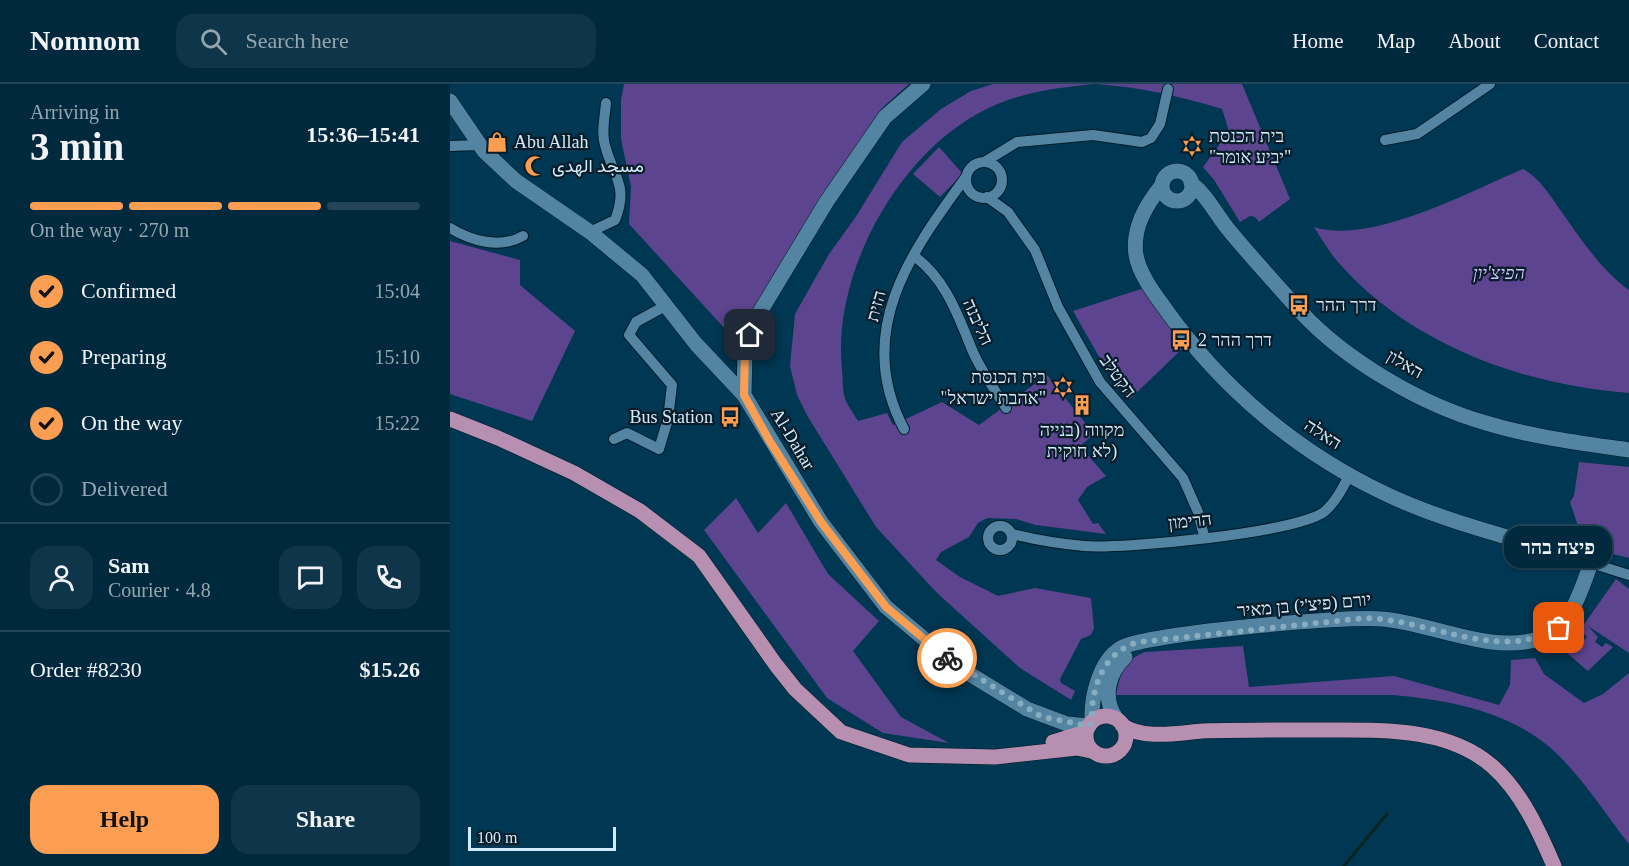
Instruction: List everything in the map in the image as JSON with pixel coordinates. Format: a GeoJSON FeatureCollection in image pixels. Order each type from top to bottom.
{"type":"FeatureCollection","features":[{"type":"Feature","properties":{"kind":"main road"},"geometry":{"type":"LineString","coordinates":[[450,419],[574,473],[640,511],[699,556],[795,689],[841,732],[909,755],[995,757],[1077,748],[1102,756],[1114,755],[1125,742],[1161,734]]}},
{"type":"Feature","properties":{"kind":"main road"},"geometry":{"type":"LineString","coordinates":[[942,756],[1053,742],[1089,726],[1104,716],[1119,722],[1133,732],[1161,734],[1233,730],[1405,732],[1436,738],[1472,751],[1493,767],[1515,793],[1540,835],[1554,866]]}},
{"type":"Feature","properties":{"kind":"main road"},"geometry":{"type":"LineString","coordinates":[[1119,722],[1125,742]]}},
{"type":"Feature","properties":{"kind":"main road"},"geometry":{"type":"LineString","coordinates":[[1089,726],[1086,739],[1091,751]]}},
{"type":"Feature","properties":{"kind":"street"},"geometry":{"type":"LineString","coordinates":[[744,395],[745,350],[755,320],[827,201],[885,117],[923,84]]}},
{"type":"Feature","properties":{"kind":"street"},"geometry":{"type":"LineString","coordinates":[[1385,140],[1417,134],[1490,84]]}},
{"type":"Feature","properties":{"kind":"street"},"geometry":{"type":"LineString","coordinates":[[983,197],[967,187],[966,177],[975,165],[1017,142],[1093,135],[1142,142],[1156,133],[1168,89]]}},
{"type":"Feature","properties":{"kind":"street","name":"Al-Dahar"},"geometry":{"type":"LineString","coordinates":[[450,101],[480,145],[516,181],[590,232],[642,275],[665,306],[744,395],[821,522],[886,607],[958,667],[1026,709],[1058,721],[1089,726]]}},
{"type":"Feature","properties":{"kind":"street"},"geometry":{"type":"LineString","coordinates":[[590,232],[615,220],[621,204],[621,186],[604,144],[606,103]]}},
{"type":"Feature","properties":{"kind":"street"},"geometry":{"type":"LineString","coordinates":[[948,202],[972,194],[983,197],[993,196],[1001,186],[1005,159],[1017,142]]}},
{"type":"Feature","properties":{"kind":"street"},"geometry":{"type":"LineString","coordinates":[[450,146],[480,145]]}},
{"type":"Feature","properties":{"kind":"street"},"geometry":{"type":"LineString","coordinates":[[986,161],[994,165],[1001,174]]}},
{"type":"Feature","properties":{"kind":"street"},"geometry":{"type":"LineString","coordinates":[[1139,221],[1161,202],[1178,201],[1188,195],[1191,183],[1185,174],[1177,171],[1166,175],[1162,184],[1167,196],[1178,201]]}},
{"type":"Feature","properties":{"kind":"street","name":"הזית"},"geometry":{"type":"LineString","coordinates":[[904,429],[892,404],[884,354],[888,312],[926,230],[966,177]]}},
{"type":"Feature","properties":{"kind":"street","name":"האלון"},"geometry":{"type":"LineString","coordinates":[[1191,183],[1204,193],[1217,213],[1314,326],[1346,351],[1404,387],[1448,410],[1487,424],[1629,450]]}},
{"type":"Feature","properties":{"kind":"street","name":"האלה"},"geometry":{"type":"LineString","coordinates":[[1162,184],[1139,221],[1136,256],[1151,290],[1191,344],[1234,392],[1292,438],[1389,495],[1591,563]]}},
{"type":"Feature","properties":{"kind":"street","name":"הקטלב"},"geometry":{"type":"LineString","coordinates":[[1001,186],[1019,225]]}},
{"type":"Feature","properties":{"kind":"street","name":"הקטלב"},"geometry":{"type":"LineString","coordinates":[[983,197],[1008,212],[1019,225],[1035,250],[1058,307],[1084,357],[1125,413],[1183,478],[1198,512],[1204,536]]}},
{"type":"Feature","properties":{"kind":"street","name":"האלון"},"geometry":{"type":"LineString","coordinates":[[1178,201],[1197,203],[1217,213]]}},
{"type":"Feature","properties":{"kind":"street"},"geometry":{"type":"LineString","coordinates":[[450,228],[468,239],[510,243],[523,236]]}},
{"type":"Feature","properties":{"kind":"street","name":"הליבנה"},"geometry":{"type":"LineString","coordinates":[[914,256],[929,267],[941,283],[974,354],[1006,408]]}},
{"type":"Feature","properties":{"kind":"street"},"geometry":{"type":"LineString","coordinates":[[614,439],[627,433],[659,449],[668,420],[672,385],[629,335],[636,322],[665,306]]}},
{"type":"Feature","properties":{"kind":"street","name":"הרימון"},"geometry":{"type":"LineString","coordinates":[[1012,534],[1042,542],[1094,546],[1270,529],[1310,520],[1325,511],[1340,493],[1350,474]]}},
{"type":"Feature","properties":{"kind":"street"},"geometry":{"type":"LineString","coordinates":[[1591,563],[1629,575]]}},
{"type":"Feature","properties":{"kind":"street","name":"יורם (פיצ'י) בן מאיר"},"geometry":{"type":"LineString","coordinates":[[1089,726],[1098,680],[1113,654],[1129,644],[1154,639],[1365,618],[1398,621],[1492,641],[1530,641],[1541,639],[1559,628],[1575,603],[1591,563]]}},
{"type":"Feature","properties":{"kind":"street","name":"יורם (פיצ'י) בן מאיר"},"geometry":{"type":"LineString","coordinates":[[1119,722],[1109,708],[1107,695],[1114,671],[1128,653],[1154,639]]}},
{"type":"Feature","properties":{"kind":"green space"},"geometry":{"type":"Polygon","coordinates":[[[624,84],[909,84],[882,108],[831,182],[737,342],[629,224],[631,187],[621,139],[621,100],[624,84]]]}},
{"type":"Feature","properties":{"kind":"green space"},"geometry":{"type":"Polygon","coordinates":[[[993,84],[1094,84],[1035,92],[993,106],[949,133],[921,159],[897,189],[876,223],[859,259],[848,296],[842,333],[843,390],[846,401],[858,421],[887,413],[893,425],[942,402],[979,425],[1047,375],[1094,434],[1080,446],[1106,476],[1087,487],[1078,500],[1093,524],[1098,523],[1106,534],[1036,525],[1016,519],[987,518],[978,523],[969,537],[941,552],[936,560],[960,577],[998,596],[1035,588],[1091,598],[1094,628],[1091,635],[1081,639],[1060,679],[1061,683],[1075,691],[1071,700],[1020,668],[936,592],[876,527],[808,417],[797,395],[790,366],[795,314],[829,254],[855,218],[902,142],[941,109],[971,91],[993,84]]]}},
{"type":"Feature","properties":{"kind":"green space"},"geometry":{"type":"Polygon","coordinates":[[[1095,84],[1242,84],[1290,199],[1259,222],[1255,217],[1250,216],[1240,222],[1214,180],[1203,167],[1229,131],[1222,109],[1159,93],[1095,84]]]}},
{"type":"Feature","properties":{"kind":"green space"},"geometry":{"type":"Polygon","coordinates":[[[939,147],[963,174],[940,197],[913,174],[939,147]]]}},
{"type":"Feature","properties":{"kind":"green space","name":"הפיצ'יון"},"geometry":{"type":"Polygon","coordinates":[[[1523,169],[1535,177],[1544,188],[1600,264],[1629,290],[1629,393],[1548,381],[1509,370],[1433,337],[1398,316],[1366,290],[1337,261],[1314,227],[1337,231],[1363,229],[1391,223],[1448,202],[1523,169]]]}},
{"type":"Feature","properties":{"kind":"green space"},"geometry":{"type":"Polygon","coordinates":[[[450,241],[520,260],[520,285],[575,331],[532,421],[450,394],[450,241]]]}},
{"type":"Feature","properties":{"kind":"green space"},"geometry":{"type":"Polygon","coordinates":[[[1144,288],[1184,347],[1130,399],[1098,355],[1073,311],[1144,288]]]}},
{"type":"Feature","properties":{"kind":"green space"},"geometry":{"type":"Polygon","coordinates":[[[1579,462],[1629,467],[1629,558],[1584,547],[1588,529],[1578,526],[1570,502],[1574,496],[1579,462]]]}},
{"type":"Feature","properties":{"kind":"green space"},"geometry":{"type":"Polygon","coordinates":[[[736,498],[758,533],[786,503],[828,574],[879,621],[853,651],[901,717],[949,743],[883,733],[827,698],[704,530],[736,498]]]}},
{"type":"Feature","properties":{"kind":"green space"},"geometry":{"type":"Polygon","coordinates":[[[1616,579],[1629,589],[1629,653],[1588,626],[1598,637],[1595,642],[1602,647],[1606,643],[1613,647],[1588,671],[1560,647],[1568,642],[1576,648],[1587,637],[1580,630],[1616,579]]]}},
{"type":"Feature","properties":{"kind":"green space"},"geometry":{"type":"Polygon","coordinates":[[[1243,646],[1249,687],[1394,676],[1499,705],[1510,685],[1511,660],[1535,658],[1544,674],[1584,703],[1603,694],[1629,673],[1629,844],[1580,780],[1546,744],[1527,731],[1485,712],[1440,701],[1394,695],[1116,695],[1119,681],[1128,663],[1145,652],[1243,646]]]}},
{"type":"Feature","properties":{"kind":"waterway"},"geometry":{"type":"LineString","coordinates":[[1344,866],[1387,814]]}},
{"type":"Feature","properties":{"kind":"way so far"},"geometry":{"type":"LineString","coordinates":[[947,658],[958,667],[1042,717],[1067,724],[1089,726],[1092,722],[1098,680],[1113,654],[1129,644],[1194,634],[1365,618],[1398,621],[1492,641],[1519,642],[1541,639],[1559,628]]}},
{"type":"Feature","properties":{"kind":"place","name":"Abu Allah"},"geometry":{"type":"Point","coordinates":[497,142]}},
{"type":"Feature","properties":{"kind":"place","name":"בית הכנסת \"יביע אומר\""},"geometry":{"type":"Point","coordinates":[1192,146]}},
{"type":"Feature","properties":{"kind":"place","name":"مسجد الهدى"},"geometry":{"type":"Point","coordinates":[535,166]}},
{"type":"Feature","properties":{"kind":"place","name":"דרך ההר"},"geometry":{"type":"Point","coordinates":[1299,305]}},
{"type":"Feature","properties":{"kind":"place","name":"דרך ההר 2"},"geometry":{"type":"Point","coordinates":[1181,340]}},
{"type":"Feature","properties":{"kind":"place","name":"בית הכנסת \"אהבת ישראל\""},"geometry":{"type":"Point","coordinates":[1063,387]}},
{"type":"Feature","properties":{"kind":"place","name":"מקווה (בנייה לא חוקית)"},"geometry":{"type":"Point","coordinates":[1082,405]}},
{"type":"Feature","properties":{"kind":"place","name":"Bus Station"},"geometry":{"type":"Point","coordinates":[730,417]}},
{"type":"Feature","properties":{"kind":"place","name":"פיצה בהר"},"geometry":{"type":"Point","coordinates":[1559,628]}},
{"type":"Feature","properties":{"kind":"route"},"geometry":{"type":"LineString","coordinates":[[750,335],[745,350],[744,395],[769,440],[821,522],[886,607],[947,658]]}}]}
